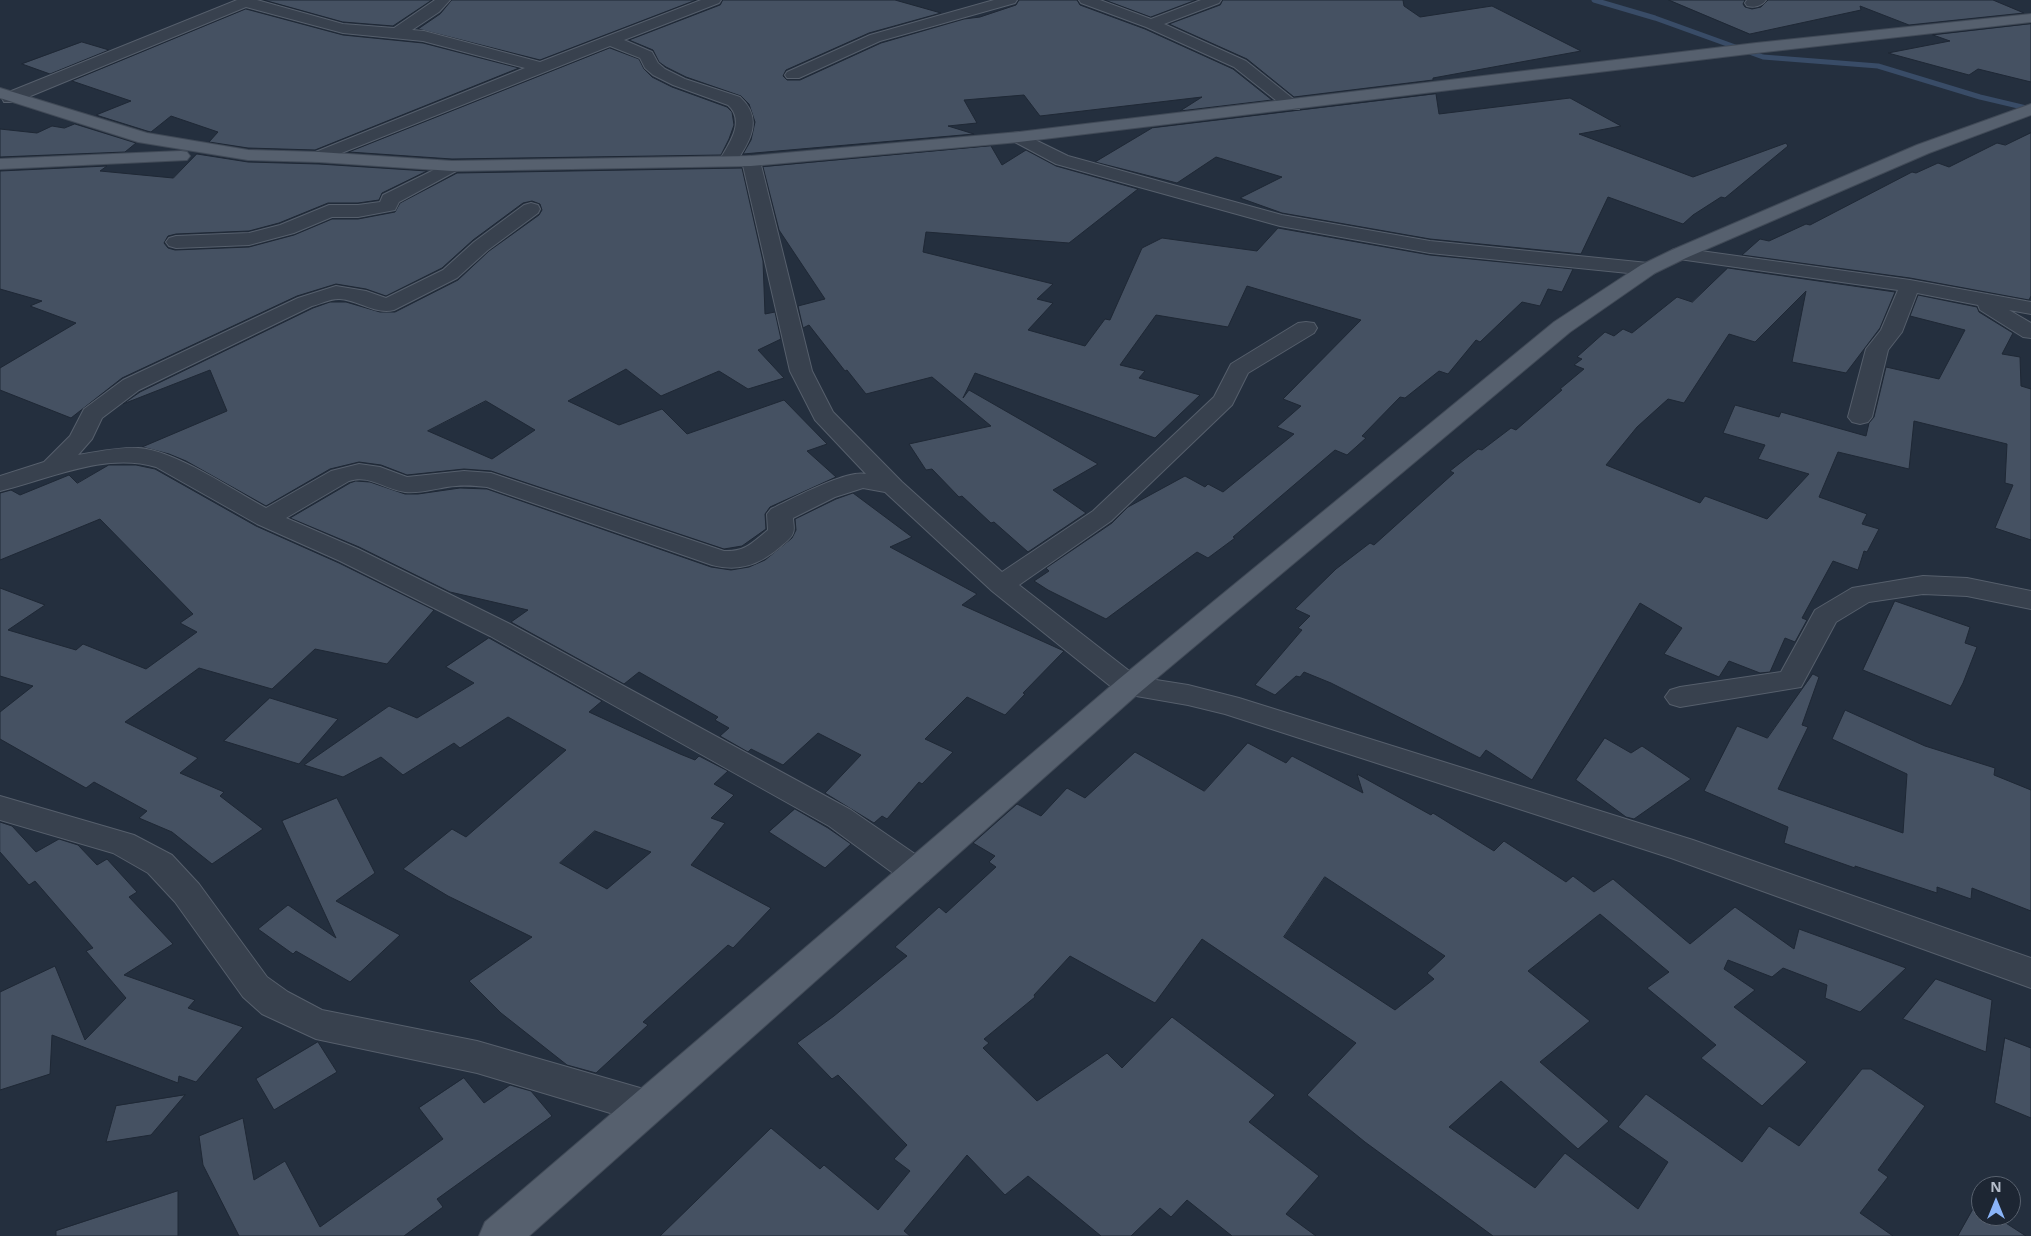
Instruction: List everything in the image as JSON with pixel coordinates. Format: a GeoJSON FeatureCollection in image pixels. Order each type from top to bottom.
{"type":"FeatureCollection","features":[{"type":"Feature","properties":{"kind":"main road"},"geometry":{"type":"LineString","coordinates":[[0,164],[168,156],[248,155],[319,157],[452,166],[740,161],[1019,137],[1756,48],[2031,18]]}},
{"type":"Feature","properties":{"kind":"main road"},"geometry":{"type":"LineString","coordinates":[[5,95],[144,138],[248,155]]}},
{"type":"Feature","properties":{"kind":"main road"},"geometry":{"type":"LineString","coordinates":[[500,1236],[1129,686],[1562,327],[1648,270],[1680,254],[1923,149],[2027,111]]}},
{"type":"Feature","properties":{"kind":"street"},"geometry":{"type":"LineString","coordinates":[[397,33],[430,12],[443,0]]}},
{"type":"Feature","properties":{"kind":"street"},"geometry":{"type":"LineString","coordinates":[[319,157],[541,67],[714,0]]}},
{"type":"Feature","properties":{"kind":"street"},"geometry":{"type":"LineString","coordinates":[[793,75],[875,38],[1010,0]]}},
{"type":"Feature","properties":{"kind":"street"},"geometry":{"type":"LineString","coordinates":[[1086,0],[1152,24],[1240,64],[1293,105]]}},
{"type":"Feature","properties":{"kind":"street"},"geometry":{"type":"LineString","coordinates":[[1152,24],[1214,0]]}},
{"type":"Feature","properties":{"kind":"street"},"geometry":{"type":"LineString","coordinates":[[5,95],[247,1],[343,28],[424,36],[541,67]]}},
{"type":"Feature","properties":{"kind":"street"},"geometry":{"type":"LineString","coordinates":[[610,40],[646,56],[651,65],[659,72],[741,105],[745,114],[746,127],[740,161],[801,371],[823,414],[893,487],[1001,585],[1129,686],[1188,695],[1229,705],[1672,846],[2031,973]]}},
{"type":"Feature","properties":{"kind":"street"},"geometry":{"type":"LineString","coordinates":[[1019,137],[1062,160],[1280,220],[1430,247],[1648,270]]}},
{"type":"Feature","properties":{"kind":"street"},"geometry":{"type":"LineString","coordinates":[[176,242],[248,239],[287,229],[329,212],[358,211],[388,206],[390,199],[452,166]]}},
{"type":"Feature","properties":{"kind":"street"},"geometry":{"type":"LineString","coordinates":[[53,467],[80,439],[92,414],[131,385],[305,302],[336,292],[359,295],[387,306],[450,274],[481,246],[531,209]]}},
{"type":"Feature","properties":{"kind":"street"},"geometry":{"type":"LineString","coordinates":[[1680,254],[1967,294],[2031,308]]}},
{"type":"Feature","properties":{"kind":"street"},"geometry":{"type":"LineString","coordinates":[[1860,417],[1877,349],[1891,332],[1910,286]]}},
{"type":"Feature","properties":{"kind":"street"},"geometry":{"type":"LineString","coordinates":[[1967,294],[2031,332]]}},
{"type":"Feature","properties":{"kind":"street"},"geometry":{"type":"LineString","coordinates":[[1001,585],[1102,516],[1224,400],[1239,369],[1306,328]]}},
{"type":"Feature","properties":{"kind":"street"},"geometry":{"type":"LineString","coordinates":[[0,484],[53,467],[115,456],[140,455],[165,462],[266,519],[349,555],[500,630],[823,808],[916,872]]}},
{"type":"Feature","properties":{"kind":"street"},"geometry":{"type":"LineString","coordinates":[[266,519],[340,476],[353,471],[372,471],[398,483],[409,484],[427,485],[462,478],[491,480],[721,559],[742,560],[759,551],[781,532],[780,514],[826,492],[862,480],[893,487]]}},
{"type":"Feature","properties":{"kind":"street"},"geometry":{"type":"LineString","coordinates":[[1680,697],[1791,680],[1825,616],[1862,594],[1923,585],[1967,587],[2031,600]]}},
{"type":"Feature","properties":{"kind":"street"},"geometry":{"type":"LineString","coordinates":[[0,808],[123,844],[160,864],[187,893],[255,987],[275,1003],[316,1024],[477,1057],[647,1107]]}},
{"type":"Feature","properties":{"kind":"building"},"geometry":{"type":"Polygon","coordinates":[[[264,0],[432,0],[393,26],[343,22],[264,0]]]}},
{"type":"Feature","properties":{"kind":"building"},"geometry":{"type":"Polygon","coordinates":[[[452,0],[696,0],[540,60],[418,29],[440,14],[452,0]]]}},
{"type":"Feature","properties":{"kind":"building"},"geometry":{"type":"Polygon","coordinates":[[[723,0],[895,0],[941,13],[869,33],[786,70],[783,76],[787,80],[800,80],[881,43],[964,19],[980,17],[1016,5],[1019,0],[1077,0],[1080,5],[1145,29],[1233,69],[1272,100],[1180,111],[1202,97],[1040,116],[1024,95],[964,100],[977,123],[948,126],[974,134],[743,154],[751,140],[755,122],[749,104],[741,96],[686,77],[666,67],[659,62],[653,50],[629,40],[720,5],[723,0]]]}},
{"type":"Feature","properties":{"kind":"building"},"geometry":{"type":"Polygon","coordinates":[[[1105,0],[1196,0],[1151,17],[1105,0]]]}},
{"type":"Feature","properties":{"kind":"building"},"geometry":{"type":"Polygon","coordinates":[[[1223,0],[1403,0],[1404,6],[1420,17],[1492,6],[1581,51],[1433,78],[1433,80],[1294,97],[1247,59],[1169,24],[1220,5],[1223,0]]]}},
{"type":"Feature","properties":{"kind":"building"},"geometry":{"type":"Polygon","coordinates":[[[1669,0],[1745,0],[1743,4],[1745,7],[1752,9],[1761,7],[1768,0],[1993,0],[2024,13],[1909,25],[1860,6],[1861,10],[1750,34],[1669,0]]]}},
{"type":"Feature","properties":{"kind":"building"},"geometry":{"type":"Polygon","coordinates":[[[246,9],[343,35],[423,43],[519,68],[315,150],[248,148],[209,142],[218,132],[171,116],[151,132],[147,131],[96,115],[131,101],[72,81],[246,9]]]}},
{"type":"Feature","properties":{"kind":"building"},"geometry":{"type":"Polygon","coordinates":[[[2031,24],[2031,82],[1978,69],[1969,75],[1888,53],[1950,41],[1933,35],[2031,24]]]}},
{"type":"Feature","properties":{"kind":"building"},"geometry":{"type":"Polygon","coordinates":[[[82,42],[109,50],[50,74],[22,64],[82,42]]]}},
{"type":"Feature","properties":{"kind":"building"},"geometry":{"type":"Polygon","coordinates":[[[610,48],[639,59],[644,69],[652,77],[672,87],[727,107],[732,112],[734,125],[721,155],[452,159],[349,152],[610,48]]]}},
{"type":"Feature","properties":{"kind":"building"},"geometry":{"type":"Polygon","coordinates":[[[1436,94],[1439,114],[1570,98],[1621,126],[1579,134],[1693,177],[1786,143],[1788,146],[1725,198],[1721,197],[1693,215],[1683,224],[1608,197],[1581,254],[1430,239],[1282,213],[1240,198],[1282,177],[1216,157],[1177,183],[1095,162],[1152,128],[1436,94]]]}},
{"type":"Feature","properties":{"kind":"building"},"geometry":{"type":"Polygon","coordinates":[[[75,124],[136,143],[125,152],[0,157],[0,129],[37,133],[52,126],[64,128],[75,124]]]}},
{"type":"Feature","properties":{"kind":"building"},"geometry":{"type":"Polygon","coordinates":[[[2031,133],[2031,296],[2029,300],[1910,278],[1742,255],[1760,239],[1769,241],[1806,224],[1810,225],[1912,172],[1916,173],[1938,163],[1949,167],[1997,143],[2005,145],[2031,133]]]}},
{"type":"Feature","properties":{"kind":"building"},"geometry":{"type":"Polygon","coordinates":[[[991,146],[1002,165],[1026,150],[1056,166],[1138,189],[1069,243],[926,232],[923,252],[1053,284],[1037,299],[1053,303],[1028,330],[1085,346],[1105,319],[1110,320],[1142,248],[1162,238],[1257,251],[1278,228],[1430,255],[1573,269],[1562,292],[1548,289],[1540,306],[1522,302],[1480,342],[1476,340],[1448,374],[1439,371],[1405,398],[1400,397],[1362,436],[1366,438],[1347,455],[1335,450],[1233,537],[1235,538],[1208,558],[1197,552],[1106,619],[1034,581],[1049,571],[1046,568],[1112,523],[1128,507],[1185,476],[1205,487],[1208,484],[1223,492],[1294,434],[1277,427],[1301,406],[1283,399],[1361,320],[1247,286],[1228,327],[1156,315],[1120,365],[1145,371],[1139,378],[1200,395],[1155,438],[975,373],[963,398],[969,390],[1098,464],[1053,490],[1086,513],[1028,552],[994,522],[991,523],[962,496],[959,497],[932,469],[926,470],[909,444],[991,426],[932,377],[866,394],[847,370],[845,371],[809,325],[803,328],[798,306],[825,299],[779,230],[763,167],[991,146]]]}},
{"type":"Feature","properties":{"kind":"building"},"geometry":{"type":"Polygon","coordinates":[[[197,154],[248,162],[319,164],[427,171],[382,193],[379,200],[358,203],[328,203],[279,223],[249,231],[176,234],[168,236],[164,243],[168,248],[175,250],[249,247],[294,235],[332,219],[358,219],[395,212],[400,203],[457,173],[742,168],[763,261],[765,314],[775,312],[781,339],[758,350],[784,378],[748,389],[719,371],[661,396],[626,369],[568,401],[619,425],[662,409],[687,434],[784,400],[827,444],[807,451],[836,477],[770,507],[765,514],[766,529],[742,546],[724,549],[491,471],[464,469],[407,475],[381,465],[359,462],[330,469],[266,506],[186,461],[169,454],[142,447],[227,411],[210,370],[123,404],[140,392],[313,308],[330,302],[346,302],[380,312],[395,312],[458,280],[489,251],[539,215],[542,210],[540,204],[532,201],[523,203],[473,240],[442,268],[386,296],[366,289],[336,284],[297,296],[122,378],[71,418],[0,390],[0,368],[76,323],[30,306],[42,301],[0,289],[0,171],[107,166],[100,171],[173,178],[197,154]],[[486,401],[428,431],[492,459],[535,430],[486,401]]]}},
{"type":"Feature","properties":{"kind":"building"},"geometry":{"type":"Polygon","coordinates":[[[1728,268],[1895,292],[1880,328],[1846,373],[1792,362],[1806,291],[1755,342],[1729,334],[1684,403],[1668,399],[1637,427],[1606,465],[1700,503],[1705,496],[1767,519],[1809,474],[1758,459],[1765,445],[1723,433],[1735,405],[1779,417],[1781,412],[1866,436],[1869,423],[1874,417],[1886,367],[1939,379],[1965,330],[1910,316],[1918,295],[1977,307],[1979,312],[2013,333],[2002,354],[2020,357],[2021,386],[2031,389],[2031,540],[1995,528],[2013,485],[2005,483],[2007,444],[1914,421],[1909,469],[1838,452],[1819,497],[1867,514],[1862,524],[1879,529],[1867,552],[1864,551],[1858,570],[1833,561],[1802,618],[1807,620],[1795,642],[1785,638],[1770,672],[1760,673],[1729,661],[1719,677],[1664,654],[1682,628],[1640,603],[1532,780],[1486,750],[1480,758],[1331,683],[1304,672],[1300,677],[1296,676],[1275,695],[1255,685],[1302,630],[1298,628],[1310,616],[1295,609],[1336,569],[1370,543],[1374,545],[1454,473],[1450,471],[1478,449],[1482,450],[1511,428],[1516,430],[1562,390],[1560,389],[1584,369],[1574,365],[1582,359],[1577,357],[1605,332],[1614,336],[1623,329],[1632,333],[1677,297],[1692,302],[1728,268]]]}},
{"type":"Feature","properties":{"kind":"building"},"geometry":{"type":"Polygon","coordinates":[[[109,465],[136,465],[155,469],[256,526],[339,563],[434,610],[387,664],[315,649],[272,689],[199,668],[125,722],[198,758],[180,773],[224,792],[220,796],[263,829],[212,864],[172,832],[139,818],[147,811],[94,782],[86,788],[0,739],[0,712],[33,686],[0,676],[0,588],[45,605],[8,630],[76,650],[83,644],[146,669],[197,632],[180,623],[193,614],[100,519],[0,560],[0,493],[11,490],[20,495],[69,475],[77,483],[109,465]]]}},
{"type":"Feature","properties":{"kind":"building"},"geometry":{"type":"Polygon","coordinates":[[[356,481],[370,482],[405,494],[460,488],[487,489],[711,567],[731,570],[749,567],[765,560],[792,538],[796,530],[795,519],[853,493],[912,537],[890,547],[977,594],[962,605],[1064,651],[1023,693],[1025,694],[1005,715],[967,697],[925,739],[953,752],[922,784],[919,782],[887,819],[882,816],[874,823],[825,793],[861,755],[818,733],[783,765],[751,749],[748,752],[720,736],[729,728],[715,720],[718,717],[639,672],[624,684],[511,622],[528,610],[450,592],[359,547],[290,518],[356,481]]]}},
{"type":"Feature","properties":{"kind":"building"},"geometry":{"type":"Polygon","coordinates":[[[1895,601],[1970,627],[1965,643],[1977,647],[1963,683],[1951,706],[1863,670],[1895,601]]]}},
{"type":"Feature","properties":{"kind":"building"},"geometry":{"type":"Polygon","coordinates":[[[489,638],[602,701],[589,712],[680,754],[695,760],[699,756],[728,771],[714,784],[734,795],[711,818],[725,823],[691,865],[771,908],[733,948],[728,945],[643,1022],[648,1025],[596,1073],[567,1065],[501,1013],[469,981],[532,937],[448,896],[403,869],[452,829],[466,837],[566,750],[508,717],[460,748],[454,743],[403,775],[381,757],[343,777],[304,765],[389,706],[417,718],[474,683],[446,667],[489,638]],[[595,831],[560,863],[607,889],[651,852],[595,831]]]}},
{"type":"Feature","properties":{"kind":"building"},"geometry":{"type":"Polygon","coordinates":[[[1813,674],[1819,677],[1802,725],[1808,727],[1778,789],[1903,833],[1907,774],[1832,739],[1845,710],[1925,746],[1995,768],[1994,775],[2031,790],[2031,911],[1972,888],[1971,899],[1937,887],[1937,893],[1855,866],[1855,868],[1784,843],[1788,827],[1704,791],[1737,726],[1767,738],[1813,674]]]}},
{"type":"Feature","properties":{"kind":"building"},"geometry":{"type":"Polygon","coordinates":[[[270,698],[338,719],[299,764],[224,741],[270,698]]]}},
{"type":"Feature","properties":{"kind":"building"},"geometry":{"type":"Polygon","coordinates":[[[1605,738],[1631,753],[1642,746],[1691,779],[1634,819],[1626,817],[1576,780],[1605,738]]]}},
{"type":"Feature","properties":{"kind":"building"},"geometry":{"type":"Polygon","coordinates":[[[1248,743],[1286,763],[1292,756],[1363,793],[1357,774],[1431,815],[1433,813],[1494,851],[1504,841],[1566,882],[1573,876],[1594,892],[1613,879],[1690,944],[1735,907],[1794,949],[1799,929],[1906,968],[1860,1012],[1825,998],[1827,985],[1783,968],[1772,977],[1728,960],[1724,969],[1755,990],[1734,1007],[1807,1062],[1762,1106],[1701,1058],[1716,1045],[1647,988],[1669,972],[1600,914],[1528,971],[1590,1021],[1540,1062],[1609,1121],[1578,1149],[1501,1081],[1449,1127],[1535,1188],[1565,1153],[1638,1209],[1668,1162],[1618,1127],[1646,1094],[1742,1162],[1769,1126],[1799,1146],[1862,1069],[1871,1069],[1925,1106],[1878,1170],[1888,1177],[1860,1213],[1893,1236],[1493,1236],[1365,1142],[1307,1095],[1356,1043],[1202,939],[1155,1003],[1070,956],[1034,995],[1035,997],[984,1039],[989,1043],[983,1048],[1037,1101],[1107,1053],[1122,1068],[1172,1017],[1275,1095],[1249,1122],[1319,1176],[1286,1214],[1316,1236],[1232,1236],[1187,1200],[1171,1217],[1160,1208],[1131,1236],[1101,1236],[1028,1176],[1005,1195],[967,1155],[904,1231],[910,1236],[660,1236],[771,1128],[820,1169],[824,1165],[878,1210],[910,1171],[894,1159],[907,1145],[838,1075],[832,1079],[797,1043],[834,1016],[907,956],[895,947],[939,907],[946,913],[996,867],[989,862],[995,856],[973,843],[1017,804],[1041,816],[1067,788],[1085,798],[1135,752],[1204,791],[1248,743]],[[1325,877],[1284,937],[1395,1010],[1434,979],[1427,973],[1445,956],[1325,877]]]}},
{"type":"Feature","properties":{"kind":"building"},"geometry":{"type":"Polygon","coordinates":[[[337,798],[375,873],[336,901],[400,935],[350,982],[296,951],[293,954],[258,929],[288,905],[336,938],[282,821],[337,798]]]}},
{"type":"Feature","properties":{"kind":"building"},"geometry":{"type":"Polygon","coordinates":[[[795,809],[851,844],[825,868],[769,832],[795,809]]]}},
{"type":"Feature","properties":{"kind":"building"},"geometry":{"type":"Polygon","coordinates":[[[0,822],[12,826],[36,852],[59,839],[78,845],[97,865],[107,859],[137,892],[129,897],[173,944],[124,975],[195,1000],[188,1008],[243,1027],[196,1082],[179,1076],[178,1083],[52,1035],[50,1074],[0,1090],[0,992],[55,966],[85,1040],[126,998],[86,951],[93,948],[35,881],[29,885],[0,852],[0,822]]]}},
{"type":"Feature","properties":{"kind":"building"},"geometry":{"type":"Polygon","coordinates":[[[1936,979],[1992,1000],[1986,1052],[1903,1019],[1936,979]]]}},
{"type":"Feature","properties":{"kind":"building"},"geometry":{"type":"Polygon","coordinates":[[[2005,1038],[2031,1048],[2031,1118],[1995,1103],[2005,1038]]]}},
{"type":"Feature","properties":{"kind":"building"},"geometry":{"type":"Polygon","coordinates":[[[318,1042],[337,1072],[274,1110],[256,1079],[318,1042]]]}},
{"type":"Feature","properties":{"kind":"building"},"geometry":{"type":"Polygon","coordinates":[[[464,1078],[484,1103],[510,1085],[531,1091],[552,1116],[437,1199],[443,1207],[404,1236],[239,1236],[203,1165],[199,1136],[243,1118],[254,1180],[285,1161],[320,1227],[443,1139],[419,1108],[464,1078]]]}},
{"type":"Feature","properties":{"kind":"building"},"geometry":{"type":"Polygon","coordinates":[[[185,1095],[151,1135],[106,1142],[116,1106],[185,1095]]]}},
{"type":"Feature","properties":{"kind":"building"},"geometry":{"type":"Polygon","coordinates":[[[178,1191],[178,1236],[56,1236],[56,1231],[178,1191]]]}},
{"type":"Feature","properties":{"kind":"building"},"geometry":{"type":"Polygon","coordinates":[[[1971,1213],[1971,1226],[2010,1226],[2026,1236],[1958,1236],[1971,1213]]]}},
{"type":"Feature","properties":{"kind":"waterway"},"geometry":{"type":"LineString","coordinates":[[1594,0],[1655,18],[1763,57],[1878,66],[1980,97],[2031,109]]}}]}
